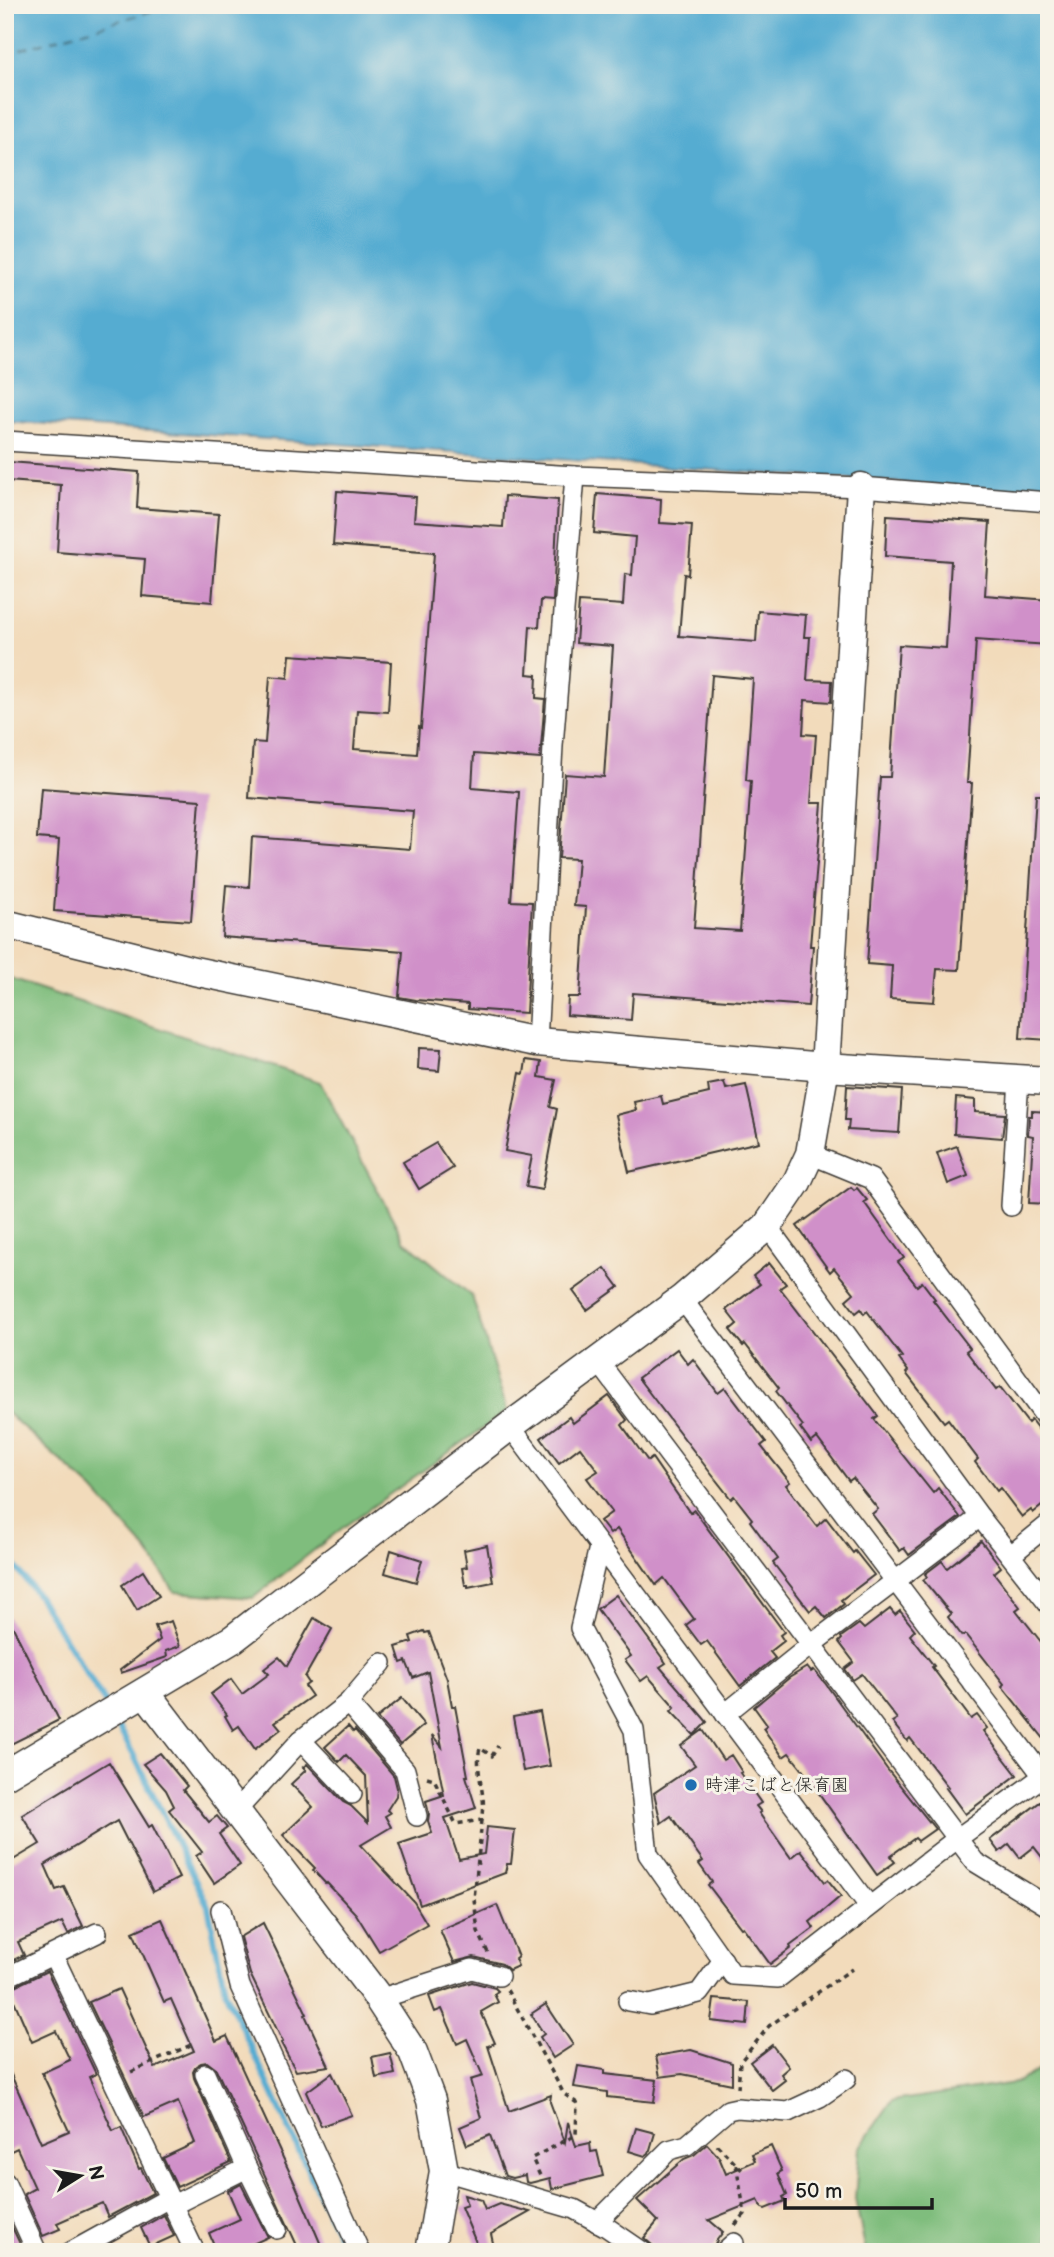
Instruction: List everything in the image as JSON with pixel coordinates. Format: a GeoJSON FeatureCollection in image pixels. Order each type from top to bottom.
{"type":"FeatureCollection","features":[{"type":"Feature","properties":{"kind":"street"},"geometry":{"type":"LineString","coordinates":[[5,441],[575,476],[861,487],[1049,502]]}},
{"type":"Feature","properties":{"kind":"street"},"geometry":{"type":"LineString","coordinates":[[537,1042],[553,746],[575,476]]}},
{"type":"Feature","properties":{"kind":"street"},"geometry":{"type":"LineString","coordinates":[[5,1775],[233,1639],[510,1426],[682,1299],[767,1226],[797,1182],[810,1154],[825,1067],[861,487]]}},
{"type":"Feature","properties":{"kind":"street"},"geometry":{"type":"LineString","coordinates":[[5,924],[194,971],[537,1042],[825,1067],[1049,1081]]}},
{"type":"Feature","properties":{"kind":"street"},"geometry":{"type":"LineString","coordinates":[[1011,1206],[1019,1079]]}},
{"type":"Feature","properties":{"kind":"street"},"geometry":{"type":"LineString","coordinates":[[810,1154],[871,1180],[1049,1422]]}},
{"type":"Feature","properties":{"kind":"street"},"geometry":{"type":"LineString","coordinates":[[767,1226],[980,1517],[1049,1605]]}},
{"type":"Feature","properties":{"kind":"street"},"geometry":{"type":"LineString","coordinates":[[599,1547],[580,1628],[634,1730],[648,1854],[733,1975],[778,1978],[958,1838],[1047,1777],[895,1582],[682,1299]]}},
{"type":"Feature","properties":{"kind":"street"},"geometry":{"type":"LineString","coordinates":[[598,1361],[975,1862],[1049,1907]]}},
{"type":"Feature","properties":{"kind":"street"},"geometry":{"type":"LineString","coordinates":[[510,1426],[869,1906]]}},
{"type":"Feature","properties":{"kind":"street"},"geometry":{"type":"LineString","coordinates":[[725,1714],[812,1644],[980,1517]]}},
{"type":"Feature","properties":{"kind":"street"},"geometry":{"type":"LineString","coordinates":[[1011,1555],[1049,1524]]}},
{"type":"Feature","properties":{"kind":"street"},"geometry":{"type":"LineString","coordinates":[[237,1810],[301,1740],[348,1703],[382,1663]]}},
{"type":"Feature","properties":{"kind":"street"},"geometry":{"type":"LineString","coordinates":[[145,1692],[237,1810],[402,2032],[421,2070],[431,2100],[443,2171],[430,2252]]}},
{"type":"Feature","properties":{"kind":"street"},"geometry":{"type":"LineString","coordinates":[[348,1703],[405,1770],[418,1816]]}},
{"type":"Feature","properties":{"kind":"street"},"geometry":{"type":"LineString","coordinates":[[301,1740],[352,1794]]}},
{"type":"Feature","properties":{"kind":"street"},"geometry":{"type":"LineString","coordinates":[[221,1910],[240,1986],[360,2252]]}},
{"type":"Feature","properties":{"kind":"street"},"geometry":{"type":"LineString","coordinates":[[5,1978],[97,1933]]}},
{"type":"Feature","properties":{"kind":"street"},"geometry":{"type":"LineString","coordinates":[[53,1955],[195,2252]]}},
{"type":"Feature","properties":{"kind":"street"},"geometry":{"type":"LineString","coordinates":[[628,2001],[650,2005],[699,1993],[723,1960]]}},
{"type":"Feature","properties":{"kind":"street"},"geometry":{"type":"LineString","coordinates":[[379,2000],[472,1969],[499,1976]]}},
{"type":"Feature","properties":{"kind":"street"},"geometry":{"type":"LineString","coordinates":[[205,2074],[277,2230]]}},
{"type":"Feature","properties":{"kind":"street"},"geometry":{"type":"LineString","coordinates":[[597,2222],[669,2150],[687,2145],[728,2110],[737,2108],[788,2112],[820,2097],[846,2079]]}},
{"type":"Feature","properties":{"kind":"street"},"geometry":{"type":"LineString","coordinates":[[71,2252],[247,2168]]}},
{"type":"Feature","properties":{"kind":"street"},"geometry":{"type":"LineString","coordinates":[[443,2171],[574,2209],[643,2252]]}},
{"type":"Feature","properties":{"kind":"street"},"geometry":{"type":"LineString","coordinates":[[5,2182],[37,2252]]}},
{"type":"Feature","properties":{"kind":"path"},"geometry":{"type":"LineString","coordinates":[[498,1746],[492,1756],[480,1748],[478,1757],[484,1810],[474,1899],[478,1931],[499,1976],[564,2094],[577,2103],[576,2135],[532,2158],[550,2202]]}},
{"type":"Feature","properties":{"kind":"path"},"geometry":{"type":"LineString","coordinates":[[405,1770],[434,1779],[456,1824],[482,1820]]}},
{"type":"Feature","properties":{"kind":"path"},"geometry":{"type":"LineString","coordinates":[[737,2108],[740,2062],[769,2026],[852,1969]]}},
{"type":"Feature","properties":{"kind":"path"},"geometry":{"type":"LineString","coordinates":[[113,2080],[193,2044]]}},
{"type":"Feature","properties":{"kind":"path"},"geometry":{"type":"LineString","coordinates":[[704,2131],[744,2172]]}},
{"type":"Feature","properties":{"kind":"path"},"geometry":{"type":"LineString","coordinates":[[729,2248],[733,2228],[745,2214],[736,2165]]}},
{"type":"Feature","properties":{"kind":"green space"},"geometry":{"type":"Polygon","coordinates":[[[5,977],[320,1082],[404,1240],[472,1296],[507,1411],[345,1526],[253,1598],[175,1592],[146,1549],[93,1490],[5,1411],[5,977]]]}},
{"type":"Feature","properties":{"kind":"green space"},"geometry":{"type":"Polygon","coordinates":[[[1049,2065],[1049,2252],[866,2252],[855,2199],[859,2148],[892,2101],[1015,2083],[1049,2065]]]}},
{"type":"Feature","properties":{"kind":"water"},"geometry":{"type":"Polygon","coordinates":[[[5,5],[1049,5],[1049,493],[5,421],[5,5]]]}},
{"type":"Feature","properties":{"kind":"building"},"geometry":{"type":"Polygon","coordinates":[[[9,462],[139,472],[137,508],[219,514],[212,602],[142,596],[145,559],[57,552],[61,485],[8,481],[9,462]]]}},
{"type":"Feature","properties":{"kind":"building"},"geometry":{"type":"Polygon","coordinates":[[[337,491],[416,497],[414,521],[503,527],[505,496],[558,500],[553,601],[541,600],[539,627],[530,626],[527,674],[537,675],[536,698],[545,699],[540,759],[474,754],[472,788],[519,792],[511,901],[532,902],[526,1013],[468,1009],[468,1004],[399,997],[403,951],[222,937],[226,885],[249,887],[252,837],[410,849],[413,811],[249,798],[253,742],[265,743],[270,676],[288,678],[290,655],[391,662],[388,712],[357,710],[354,749],[417,754],[434,553],[333,545],[337,491]]]}},
{"type":"Feature","properties":{"kind":"building"},"geometry":{"type":"Polygon","coordinates":[[[597,494],[661,499],[660,523],[692,525],[688,575],[684,574],[679,636],[756,642],[758,611],[806,615],[804,637],[810,637],[807,680],[832,681],[831,702],[805,700],[803,734],[816,735],[811,803],[822,803],[810,946],[813,946],[808,1006],[633,993],[631,1020],[567,1015],[568,997],[580,997],[586,907],[574,906],[578,859],[559,858],[565,774],[604,777],[613,646],[576,643],[579,602],[623,605],[625,574],[632,575],[635,537],[594,533],[597,494]],[[712,675],[694,928],[740,931],[751,781],[746,780],[753,679],[712,675]]]}},
{"type":"Feature","properties":{"kind":"building"},"geometry":{"type":"Polygon","coordinates":[[[887,515],[990,522],[985,595],[1049,600],[1049,645],[976,640],[967,783],[972,783],[959,970],[937,969],[934,1002],[890,999],[892,966],[867,964],[880,777],[890,777],[899,645],[946,648],[951,561],[885,556],[887,515]]]}},
{"type":"Feature","properties":{"kind":"building"},"geometry":{"type":"Polygon","coordinates":[[[41,788],[200,800],[191,921],[54,911],[59,840],[37,838],[41,788]]]}},
{"type":"Feature","properties":{"kind":"building"},"geometry":{"type":"Polygon","coordinates":[[[1036,795],[1049,795],[1049,1040],[1020,1038],[1036,795]]]}},
{"type":"Feature","properties":{"kind":"building"},"geometry":{"type":"Polygon","coordinates":[[[419,1048],[441,1049],[439,1071],[418,1069],[419,1048]]]}},
{"type":"Feature","properties":{"kind":"building"},"geometry":{"type":"Polygon","coordinates":[[[526,1060],[541,1062],[539,1077],[556,1080],[550,1107],[557,1109],[542,1190],[526,1187],[532,1156],[505,1151],[520,1073],[524,1074],[526,1060]]]}},
{"type":"Feature","properties":{"kind":"building"},"geometry":{"type":"Polygon","coordinates":[[[724,1082],[726,1089],[746,1085],[759,1142],[629,1172],[616,1115],[636,1110],[634,1102],[661,1096],[663,1104],[709,1093],[708,1085],[724,1082]]]}},
{"type":"Feature","properties":{"kind":"building"},"geometry":{"type":"Polygon","coordinates":[[[847,1086],[902,1090],[899,1133],[848,1130],[849,1120],[845,1120],[847,1086]]]}},
{"type":"Feature","properties":{"kind":"building"},"geometry":{"type":"Polygon","coordinates":[[[956,1098],[975,1100],[975,1112],[1005,1114],[1002,1138],[954,1134],[956,1098]]]}},
{"type":"Feature","properties":{"kind":"building"},"geometry":{"type":"Polygon","coordinates":[[[1032,1111],[1049,1112],[1049,1204],[1029,1203],[1033,1136],[1028,1135],[1029,1116],[1032,1116],[1032,1111]]]}},
{"type":"Feature","properties":{"kind":"building"},"geometry":{"type":"Polygon","coordinates":[[[436,1143],[453,1168],[419,1189],[403,1162],[436,1143]]]}},
{"type":"Feature","properties":{"kind":"building"},"geometry":{"type":"Polygon","coordinates":[[[957,1146],[968,1176],[948,1184],[937,1153],[957,1146]]]}},
{"type":"Feature","properties":{"kind":"building"},"geometry":{"type":"Polygon","coordinates":[[[851,1187],[854,1190],[857,1188],[867,1200],[864,1202],[904,1258],[898,1262],[917,1286],[922,1282],[970,1348],[966,1351],[996,1390],[1000,1387],[1028,1423],[1031,1420],[1049,1443],[1049,1500],[1033,1513],[1031,1510],[1022,1517],[1000,1488],[997,1491],[975,1462],[978,1459],[948,1419],[944,1422],[906,1373],[908,1371],[899,1359],[902,1357],[867,1311],[864,1314],[861,1309],[856,1313],[846,1300],[854,1293],[834,1268],[830,1272],[797,1226],[851,1187]]]}},
{"type":"Feature","properties":{"kind":"building"},"geometry":{"type":"Polygon","coordinates":[[[769,1263],[786,1284],[780,1288],[878,1416],[874,1419],[933,1493],[938,1488],[960,1517],[909,1555],[904,1548],[900,1551],[872,1514],[878,1509],[853,1478],[849,1481],[817,1438],[811,1443],[800,1428],[803,1426],[776,1391],[779,1388],[745,1344],[743,1346],[730,1330],[737,1324],[726,1310],[760,1284],[753,1276],[769,1263]]]}},
{"type":"Feature","properties":{"kind":"building"},"geometry":{"type":"Polygon","coordinates":[[[605,1268],[619,1287],[587,1310],[573,1291],[605,1268]]]}},
{"type":"Feature","properties":{"kind":"building"},"geometry":{"type":"Polygon","coordinates":[[[677,1349],[688,1364],[693,1359],[718,1393],[725,1388],[766,1442],[761,1446],[790,1482],[786,1485],[817,1526],[826,1518],[874,1575],[841,1600],[844,1604],[826,1618],[816,1606],[810,1611],[773,1563],[778,1559],[750,1521],[752,1519],[734,1496],[731,1499],[638,1378],[677,1349]]]}},
{"type":"Feature","properties":{"kind":"building"},"geometry":{"type":"Polygon","coordinates":[[[609,1396],[627,1420],[622,1425],[639,1449],[648,1461],[652,1458],[690,1513],[694,1510],[784,1632],[780,1635],[784,1641],[770,1652],[775,1658],[740,1686],[707,1641],[701,1645],[686,1625],[694,1619],[664,1578],[656,1585],[617,1529],[610,1534],[600,1521],[612,1512],[587,1478],[598,1471],[580,1447],[559,1463],[541,1438],[569,1417],[573,1423],[609,1396]]]}},
{"type":"Feature","properties":{"kind":"building"},"geometry":{"type":"Polygon","coordinates":[[[981,1541],[1001,1567],[994,1573],[1020,1607],[1016,1610],[1049,1652],[1049,1745],[965,1634],[962,1636],[948,1617],[951,1614],[923,1580],[927,1577],[925,1574],[942,1561],[947,1568],[981,1541]]]}},
{"type":"Feature","properties":{"kind":"building"},"geometry":{"type":"Polygon","coordinates":[[[487,1545],[493,1582],[468,1587],[465,1585],[462,1568],[467,1567],[464,1550],[487,1545]]]}},
{"type":"Feature","properties":{"kind":"building"},"geometry":{"type":"Polygon","coordinates":[[[391,1550],[422,1560],[416,1582],[385,1573],[391,1550]]]}},
{"type":"Feature","properties":{"kind":"building"},"geometry":{"type":"Polygon","coordinates":[[[143,1571],[159,1596],[137,1610],[122,1585],[143,1571]]]}},
{"type":"Feature","properties":{"kind":"building"},"geometry":{"type":"Polygon","coordinates":[[[616,1595],[666,1663],[660,1667],[707,1722],[694,1735],[671,1711],[675,1707],[648,1676],[641,1681],[625,1660],[631,1656],[597,1609],[616,1595]]]}},
{"type":"Feature","properties":{"kind":"building"},"geometry":{"type":"Polygon","coordinates":[[[890,1609],[895,1615],[900,1611],[915,1630],[910,1635],[934,1666],[932,1667],[971,1719],[977,1715],[987,1728],[983,1731],[1017,1775],[965,1814],[910,1738],[907,1741],[892,1722],[897,1719],[862,1674],[853,1680],[845,1669],[854,1662],[839,1642],[841,1637],[859,1624],[864,1629],[890,1609]]]}},
{"type":"Feature","properties":{"kind":"building"},"geometry":{"type":"Polygon","coordinates":[[[5,1611],[59,1720],[5,1747],[5,1611]]]}},
{"type":"Feature","properties":{"kind":"building"},"geometry":{"type":"Polygon","coordinates":[[[314,1618],[332,1629],[305,1677],[309,1683],[305,1686],[312,1696],[275,1722],[281,1729],[255,1749],[239,1726],[233,1730],[225,1716],[227,1715],[211,1694],[231,1679],[242,1694],[269,1674],[264,1669],[279,1657],[287,1666],[314,1618]]]}},
{"type":"Feature","properties":{"kind":"building"},"geometry":{"type":"Polygon","coordinates":[[[171,1621],[180,1646],[166,1651],[167,1657],[121,1673],[120,1670],[160,1640],[155,1626],[171,1621]]]}},
{"type":"Feature","properties":{"kind":"building"},"geometry":{"type":"Polygon","coordinates":[[[429,1632],[447,1679],[452,1706],[455,1706],[466,1776],[476,1808],[445,1818],[459,1859],[484,1854],[487,1827],[515,1830],[511,1864],[507,1864],[505,1873],[420,1905],[399,1844],[432,1833],[426,1801],[444,1795],[432,1735],[442,1747],[428,1672],[413,1678],[406,1661],[401,1663],[396,1647],[412,1642],[410,1636],[429,1632]]]}},
{"type":"Feature","properties":{"kind":"building"},"geometry":{"type":"Polygon","coordinates":[[[807,1667],[811,1672],[814,1670],[825,1683],[887,1769],[935,1829],[918,1841],[915,1838],[890,1856],[895,1862],[877,1875],[801,1768],[789,1753],[783,1757],[763,1728],[767,1725],[754,1707],[807,1667]]]}},
{"type":"Feature","properties":{"kind":"building"},"geometry":{"type":"Polygon","coordinates":[[[402,1698],[424,1725],[400,1745],[377,1718],[402,1698]]]}},
{"type":"Feature","properties":{"kind":"building"},"geometry":{"type":"Polygon","coordinates":[[[540,1712],[550,1766],[523,1771],[513,1717],[540,1712]]]}},
{"type":"Feature","properties":{"kind":"building"},"geometry":{"type":"Polygon","coordinates":[[[348,1726],[353,1732],[355,1730],[394,1776],[397,1788],[396,1796],[387,1810],[390,1813],[385,1816],[391,1827],[361,1845],[414,1902],[427,1924],[379,1951],[356,1914],[283,1835],[313,1807],[291,1784],[306,1770],[303,1767],[307,1764],[343,1802],[368,1823],[366,1776],[346,1755],[339,1762],[325,1747],[348,1726]]]}},
{"type":"Feature","properties":{"kind":"building"},"geometry":{"type":"Polygon","coordinates":[[[703,1730],[723,1760],[731,1755],[761,1803],[756,1806],[761,1812],[759,1813],[791,1858],[801,1850],[825,1882],[828,1880],[841,1896],[810,1922],[814,1928],[770,1964],[708,1885],[712,1882],[699,1864],[703,1861],[671,1816],[661,1823],[654,1793],[695,1765],[681,1746],[703,1730]]]}},
{"type":"Feature","properties":{"kind":"building"},"geometry":{"type":"Polygon","coordinates":[[[160,1753],[187,1786],[183,1790],[209,1822],[217,1816],[227,1828],[219,1834],[240,1865],[214,1883],[196,1856],[202,1852],[169,1810],[174,1806],[166,1790],[143,1764],[160,1753]]]}},
{"type":"Feature","properties":{"kind":"building"},"geometry":{"type":"Polygon","coordinates":[[[109,1762],[149,1827],[152,1825],[179,1878],[153,1892],[117,1821],[45,1865],[56,1890],[64,1887],[83,1926],[68,1934],[62,1922],[18,1942],[24,1955],[5,1964],[5,1865],[40,1844],[22,1815],[109,1762]]]}},
{"type":"Feature","properties":{"kind":"building"},"geometry":{"type":"Polygon","coordinates":[[[1040,1802],[1049,1813],[1049,1866],[1034,1847],[1020,1858],[1009,1844],[999,1852],[990,1840],[1040,1802]]]}},
{"type":"Feature","properties":{"kind":"building"},"geometry":{"type":"Polygon","coordinates":[[[497,1905],[518,1957],[515,1959],[518,1966],[509,1970],[502,1964],[474,1957],[454,1962],[440,1930],[497,1905]]]}},
{"type":"Feature","properties":{"kind":"building"},"geometry":{"type":"Polygon","coordinates":[[[162,1919],[216,2041],[227,2036],[321,2245],[300,2252],[216,2069],[207,2062],[196,2066],[194,2078],[231,2162],[177,2187],[163,2158],[195,2143],[178,2102],[144,2117],[89,2002],[119,1989],[155,2068],[194,2051],[171,1999],[164,2002],[133,1932],[162,1919]]]}},
{"type":"Feature","properties":{"kind":"building"},"geometry":{"type":"Polygon","coordinates":[[[263,1923],[329,2066],[296,2071],[281,2043],[283,2042],[250,1974],[240,1937],[263,1923]]]}},
{"type":"Feature","properties":{"kind":"building"},"geometry":{"type":"Polygon","coordinates":[[[47,1971],[96,2074],[89,2077],[113,2131],[121,2127],[139,2169],[141,2168],[153,2193],[108,2217],[102,2203],[57,2223],[60,2229],[43,2236],[24,2194],[35,2188],[17,2148],[5,2154],[5,2061],[41,2143],[69,2131],[42,2073],[70,2060],[56,2031],[32,2042],[9,1989],[47,1971]]]}},
{"type":"Feature","properties":{"kind":"building"},"geometry":{"type":"Polygon","coordinates":[[[472,1982],[498,1991],[494,1994],[498,2002],[481,2012],[495,2043],[488,2046],[509,2111],[551,2095],[550,2102],[565,2142],[568,2122],[576,2146],[590,2143],[591,2152],[597,2151],[603,2176],[552,2189],[550,2178],[530,2183],[526,2182],[525,2175],[512,2178],[505,2176],[490,2135],[467,2145],[460,2127],[481,2118],[470,2080],[483,2076],[467,2039],[457,2044],[442,2009],[435,2012],[429,1996],[472,1982]]]}},
{"type":"Feature","properties":{"kind":"building"},"geometry":{"type":"Polygon","coordinates":[[[714,1999],[749,2002],[747,2025],[711,2021],[714,1999]]]}},
{"type":"Feature","properties":{"kind":"building"},"geometry":{"type":"Polygon","coordinates":[[[546,2004],[573,2045],[553,2058],[540,2037],[544,2034],[531,2014],[546,2004]]]}},
{"type":"Feature","properties":{"kind":"building"},"geometry":{"type":"Polygon","coordinates":[[[772,2045],[789,2067],[781,2074],[785,2080],[772,2090],[750,2062],[772,2045]]]}},
{"type":"Feature","properties":{"kind":"building"},"geometry":{"type":"Polygon","coordinates":[[[691,2050],[732,2063],[732,2084],[682,2074],[660,2077],[656,2056],[691,2050]]]}},
{"type":"Feature","properties":{"kind":"building"},"geometry":{"type":"Polygon","coordinates":[[[390,2053],[395,2074],[376,2078],[372,2057],[390,2053]]]}},
{"type":"Feature","properties":{"kind":"building"},"geometry":{"type":"Polygon","coordinates":[[[578,2066],[605,2070],[605,2074],[657,2080],[654,2102],[607,2097],[607,2092],[574,2087],[578,2066]]]}},
{"type":"Feature","properties":{"kind":"building"},"geometry":{"type":"Polygon","coordinates":[[[332,2073],[352,2115],[321,2126],[306,2092],[332,2073]]]}},
{"type":"Feature","properties":{"kind":"building"},"geometry":{"type":"Polygon","coordinates":[[[636,2128],[655,2133],[649,2153],[645,2156],[629,2151],[636,2128]]]}},
{"type":"Feature","properties":{"kind":"building"},"geometry":{"type":"Polygon","coordinates":[[[707,2144],[719,2157],[726,2174],[755,2161],[752,2154],[771,2146],[782,2171],[778,2173],[787,2195],[783,2197],[785,2201],[765,2209],[758,2200],[709,2220],[723,2232],[712,2252],[660,2252],[644,2238],[658,2221],[637,2200],[684,2159],[694,2155],[707,2144]]]}},
{"type":"Feature","properties":{"kind":"building"},"geometry":{"type":"Polygon","coordinates":[[[241,2184],[268,2237],[244,2248],[245,2252],[217,2252],[209,2233],[240,2219],[228,2191],[241,2184]]]}},
{"type":"Feature","properties":{"kind":"building"},"geometry":{"type":"Polygon","coordinates":[[[464,2195],[481,2200],[485,2210],[499,2204],[530,2212],[491,2234],[495,2252],[480,2252],[461,2207],[467,2205],[464,2195]]]}},
{"type":"Feature","properties":{"kind":"building"},"geometry":{"type":"Polygon","coordinates":[[[5,2212],[21,2246],[8,2252],[5,2252],[5,2212]]]}},
{"type":"Feature","properties":{"kind":"building"},"geometry":{"type":"Polygon","coordinates":[[[164,2215],[174,2236],[150,2247],[141,2228],[164,2215]]]}},
{"type":"Feature","properties":{"kind":"waterway"},"geometry":{"type":"LineString","coordinates":[[5,1553],[38,1596],[107,1706]]}},
{"type":"Feature","properties":{"kind":"waterway"},"geometry":{"type":"LineString","coordinates":[[114,1719],[208,1906],[225,1991],[340,2239],[343,2252]]}},
{"type":"Feature","properties":{"kind":"ferry route"},"geometry":{"type":"LineString","coordinates":[[5,54],[173,5]]}},
{"type":"Feature","properties":{"kind":"place","name":"時津こばと保育園"},"geometry":{"type":"Point","coordinates":[691,1785]}}]}
